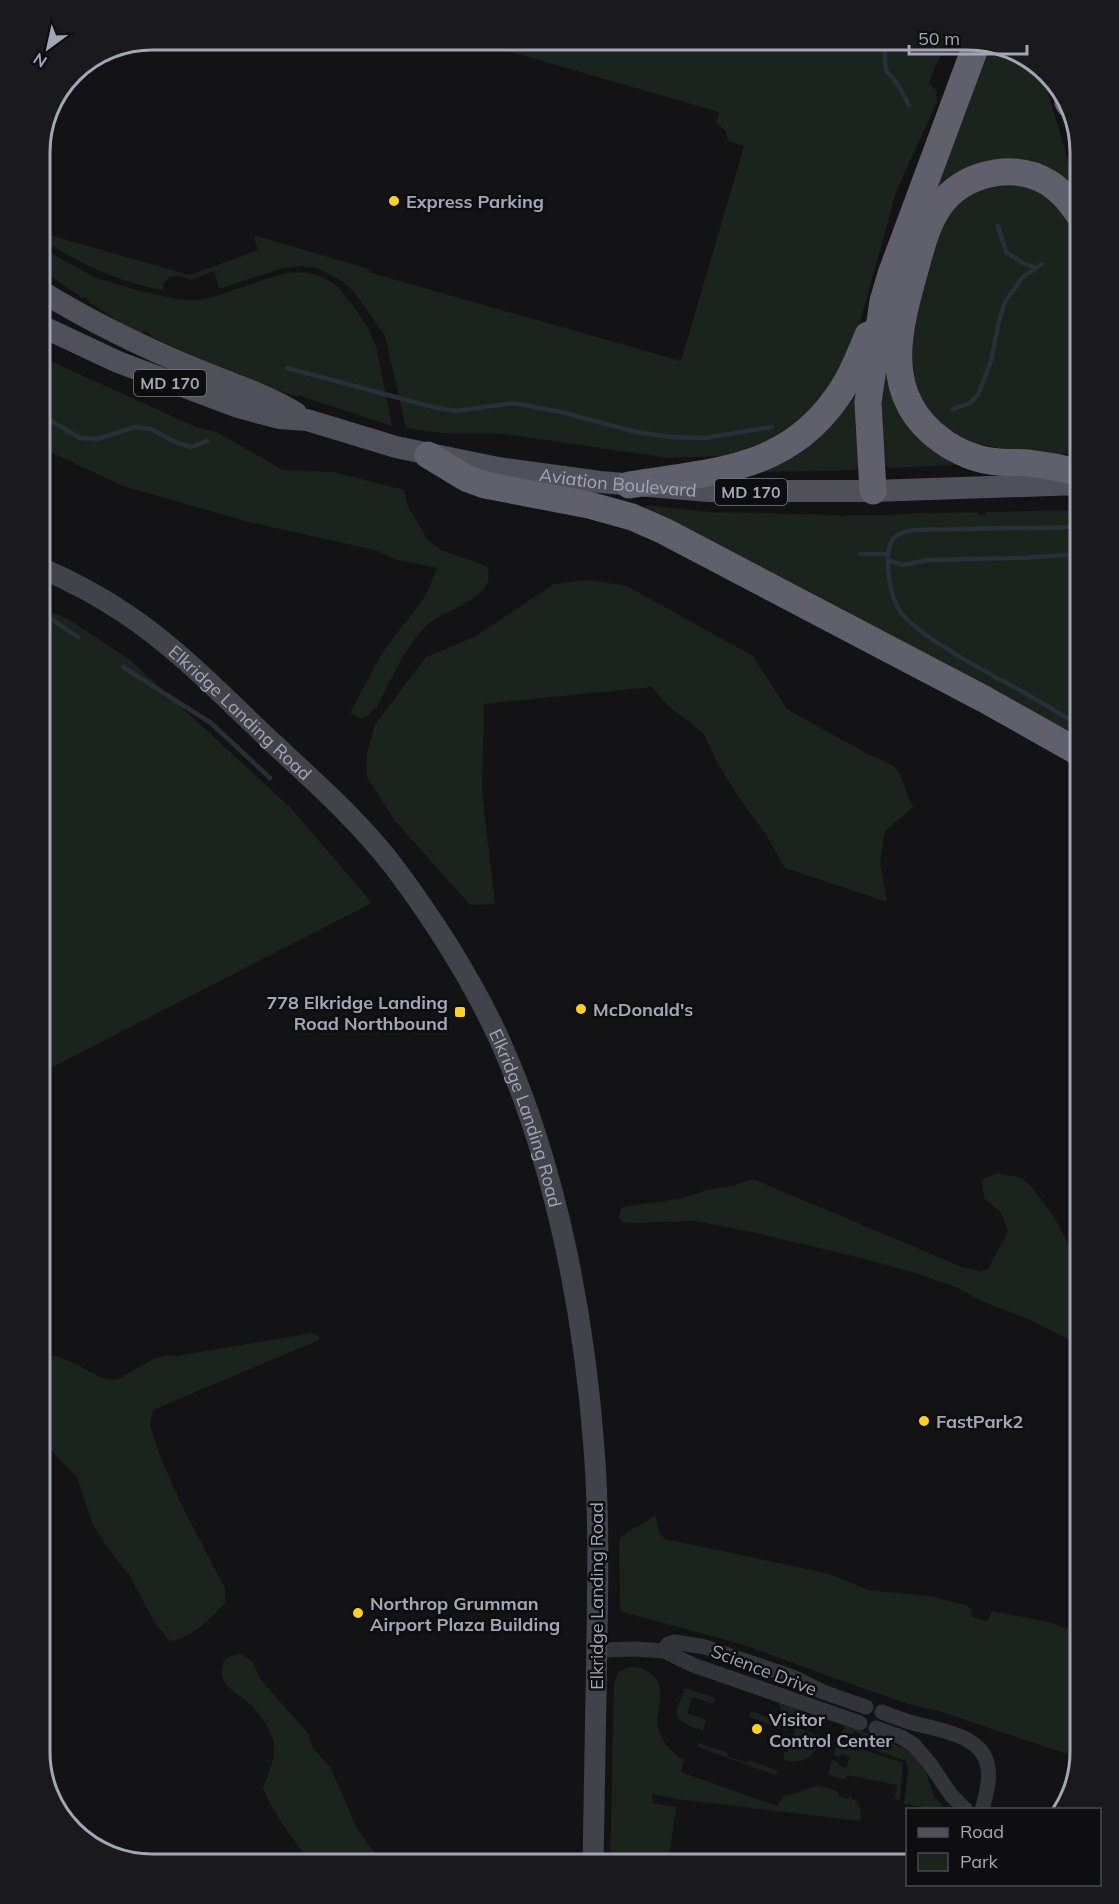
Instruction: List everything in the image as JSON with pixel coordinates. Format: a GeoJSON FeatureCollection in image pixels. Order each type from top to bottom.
{"type":"FeatureCollection","features":[{"type":"Feature","properties":{"kind":"highway"},"geometry":{"type":"LineString","coordinates":[[629,485],[748,464],[779,451],[815,424],[838,396],[850,375],[883,301],[974,50]]}},
{"type":"Feature","properties":{"kind":"highway"},"geometry":{"type":"LineString","coordinates":[[1070,202],[1058,190],[1040,178],[1021,173],[990,174],[970,181],[953,192],[933,217],[923,244],[900,331],[897,360],[902,387],[914,412],[932,433],[950,446],[982,460],[1054,466],[1070,470]]}},
{"type":"Feature","properties":{"kind":"highway"},"geometry":{"type":"LineString","coordinates":[[873,491],[868,402],[883,301]]}},
{"type":"Feature","properties":{"kind":"highway"},"geometry":{"type":"LineString","coordinates":[[428,454],[466,478],[485,485],[589,505],[632,517],[656,527],[984,699],[1070,747]]}},
{"type":"Feature","properties":{"kind":"main road","name":"Aviation Boulevard"},"geometry":{"type":"LineString","coordinates":[[50,296],[125,337],[285,406],[307,420]]}},
{"type":"Feature","properties":{"kind":"main road","name":"Aviation Boulevard"},"geometry":{"type":"LineString","coordinates":[[50,330],[118,362],[238,407],[269,415],[307,420],[374,441],[498,468],[629,485],[720,491],[873,491],[1070,484]]}},
{"type":"Feature","properties":{"kind":"main road","name":"Elkridge Landing Road"},"geometry":{"type":"LineString","coordinates":[[50,572],[100,597],[149,631],[195,670],[340,805],[394,866],[435,924],[470,981],[501,1043],[533,1123],[554,1199],[583,1342],[594,1448],[598,1554],[593,1854]]}},
{"type":"Feature","properties":{"kind":"street","name":"Science Drive"},"geometry":{"type":"LineString","coordinates":[[664,1651],[668,1644],[675,1642],[705,1647],[793,1677],[823,1692],[866,1707]]}},
{"type":"Feature","properties":{"kind":"street","name":"Science Drive"},"geometry":{"type":"LineString","coordinates":[[597,1650],[664,1651],[693,1665],[860,1723]]}},
{"type":"Feature","properties":{"kind":"street"},"geometry":{"type":"LineString","coordinates":[[882,1712],[957,1736],[980,1749],[988,1765],[989,1775],[982,1808]]}},
{"type":"Feature","properties":{"kind":"street"},"geometry":{"type":"LineString","coordinates":[[876,1728],[901,1737],[914,1745],[947,1789],[965,1808]]}},
{"type":"Feature","properties":{"kind":"green space"},"geometry":{"type":"Polygon","coordinates":[[[503,50],[944,50],[929,83],[936,90],[937,102],[896,192],[853,348],[825,396],[786,438],[727,456],[668,458],[505,434],[441,433],[406,428],[385,336],[355,293],[343,282],[319,269],[303,266],[283,268],[219,289],[214,271],[191,280],[178,276],[169,277],[163,285],[164,290],[161,290],[97,270],[50,244],[50,235],[190,275],[258,250],[254,238],[257,236],[369,269],[368,272],[681,361],[744,146],[728,141],[726,131],[716,123],[719,112],[503,50]]]}},
{"type":"Feature","properties":{"kind":"green space"},"geometry":{"type":"Polygon","coordinates":[[[981,51],[987,51],[1013,60],[1035,75],[1047,88],[1069,164],[1070,187],[1053,174],[1031,166],[1015,163],[989,164],[967,172],[950,184],[936,201],[925,220],[909,265],[896,316],[890,366],[892,388],[899,409],[911,429],[930,447],[955,465],[889,468],[880,461],[877,455],[875,393],[897,276],[931,184],[943,164],[953,139],[981,51]]]}},
{"type":"Feature","properties":{"kind":"green space"},"geometry":{"type":"Polygon","coordinates":[[[1009,182],[1043,190],[1070,220],[1070,453],[1014,456],[1004,449],[969,442],[931,418],[911,378],[913,326],[938,238],[950,211],[976,190],[1009,182]]]}},
{"type":"Feature","properties":{"kind":"green space"},"geometry":{"type":"Polygon","coordinates":[[[50,252],[94,277],[136,290],[177,299],[210,298],[288,273],[302,272],[317,275],[338,287],[368,328],[376,346],[392,426],[294,396],[243,378],[242,375],[233,374],[150,336],[144,331],[141,333],[122,324],[90,303],[85,297],[84,299],[50,276],[50,252]]]}},
{"type":"Feature","properties":{"kind":"green space"},"geometry":{"type":"Polygon","coordinates":[[[50,361],[196,427],[217,432],[283,470],[334,472],[404,490],[408,506],[428,540],[441,550],[487,566],[489,577],[485,587],[478,595],[436,619],[421,631],[406,653],[380,702],[362,719],[350,713],[382,653],[426,595],[437,568],[396,560],[378,551],[249,522],[123,486],[50,452],[50,361]]]}},
{"type":"Feature","properties":{"kind":"green space"},"geometry":{"type":"Polygon","coordinates":[[[860,372],[861,465],[854,470],[767,472],[767,465],[860,372]]]}},
{"type":"Feature","properties":{"kind":"green space"},"geometry":{"type":"Polygon","coordinates":[[[646,505],[709,512],[840,515],[841,517],[844,515],[891,516],[895,514],[978,512],[979,515],[986,515],[986,512],[1070,510],[1070,738],[645,513],[646,505]]]}},
{"type":"Feature","properties":{"kind":"green space"},"geometry":{"type":"Polygon","coordinates":[[[590,580],[627,586],[753,656],[787,709],[894,766],[913,807],[885,831],[880,863],[887,902],[785,868],[767,836],[739,798],[717,762],[703,733],[668,706],[652,687],[484,704],[482,791],[495,904],[470,905],[395,821],[366,775],[367,753],[375,724],[426,657],[474,637],[554,584],[590,580]]]}},
{"type":"Feature","properties":{"kind":"green space"},"geometry":{"type":"Polygon","coordinates":[[[50,611],[68,619],[130,660],[291,808],[372,903],[50,1068],[50,611]]]}},
{"type":"Feature","properties":{"kind":"green space"},"geometry":{"type":"Polygon","coordinates":[[[997,1173],[1022,1178],[1032,1187],[1054,1217],[1070,1247],[1070,1340],[1026,1318],[983,1302],[958,1288],[861,1258],[695,1221],[627,1223],[622,1222],[619,1217],[622,1207],[683,1198],[753,1179],[962,1267],[980,1271],[988,1269],[1008,1232],[1001,1213],[984,1198],[982,1180],[997,1173]]]}},
{"type":"Feature","properties":{"kind":"green space"},"geometry":{"type":"Polygon","coordinates":[[[311,1333],[319,1337],[319,1340],[153,1410],[150,1426],[161,1458],[182,1506],[225,1588],[225,1603],[214,1615],[185,1637],[170,1641],[156,1625],[130,1576],[93,1525],[77,1477],[50,1448],[50,1354],[74,1363],[102,1378],[118,1379],[153,1359],[167,1355],[177,1356],[311,1333]]]}},
{"type":"Feature","properties":{"kind":"green space"},"geometry":{"type":"Polygon","coordinates":[[[656,1517],[659,1533],[665,1539],[829,1574],[868,1590],[929,1596],[966,1605],[971,1609],[972,1617],[987,1621],[992,1611],[1049,1622],[1070,1630],[1070,1755],[942,1712],[908,1704],[741,1644],[622,1612],[620,1610],[619,1542],[625,1533],[656,1517]]]}},
{"type":"Feature","properties":{"kind":"green space"},"geometry":{"type":"Polygon","coordinates":[[[241,1654],[252,1661],[260,1678],[308,1733],[312,1747],[331,1768],[356,1827],[377,1854],[305,1854],[285,1828],[263,1789],[274,1751],[271,1735],[253,1707],[226,1684],[222,1672],[223,1664],[230,1656],[241,1654]]]}},
{"type":"Feature","properties":{"kind":"green space"},"geometry":{"type":"Polygon","coordinates":[[[628,1667],[637,1667],[647,1671],[656,1679],[660,1691],[658,1727],[667,1746],[684,1760],[681,1772],[777,1806],[784,1795],[794,1794],[815,1786],[824,1787],[839,1792],[838,1796],[848,1799],[849,1796],[855,1801],[861,1810],[860,1821],[652,1794],[653,1803],[676,1807],[670,1854],[610,1854],[614,1683],[618,1672],[628,1667]]]}},
{"type":"Feature","properties":{"kind":"green space"},"geometry":{"type":"Polygon","coordinates":[[[685,1688],[715,1698],[713,1704],[693,1697],[692,1699],[687,1713],[706,1720],[703,1731],[680,1720],[678,1716],[678,1706],[685,1688]]]}},
{"type":"Feature","properties":{"kind":"green space"},"geometry":{"type":"Polygon","coordinates":[[[778,1703],[807,1715],[819,1730],[788,1720],[778,1703]]]}},
{"type":"Feature","properties":{"kind":"green space"},"geometry":{"type":"Polygon","coordinates":[[[751,1711],[770,1718],[782,1718],[788,1727],[786,1730],[749,1717],[751,1711]]]}},
{"type":"Feature","properties":{"kind":"green space"},"geometry":{"type":"Polygon","coordinates":[[[845,1726],[912,1752],[925,1770],[935,1798],[945,1808],[904,1804],[908,1769],[906,1761],[865,1747],[861,1734],[855,1732],[840,1737],[845,1726]]]}},
{"type":"Feature","properties":{"kind":"green space"},"geometry":{"type":"Polygon","coordinates":[[[796,1727],[819,1736],[816,1749],[813,1754],[803,1760],[784,1760],[784,1752],[787,1753],[796,1727]]]}},
{"type":"Feature","properties":{"kind":"green space"},"geometry":{"type":"Polygon","coordinates":[[[838,1742],[855,1751],[864,1750],[903,1763],[900,1801],[895,1798],[897,1785],[847,1775],[845,1779],[836,1778],[828,1774],[832,1760],[846,1768],[850,1757],[842,1754],[839,1757],[834,1755],[838,1742]]]}},
{"type":"Feature","properties":{"kind":"green space"},"geometry":{"type":"Polygon","coordinates":[[[699,1743],[728,1753],[727,1756],[747,1763],[749,1760],[776,1770],[778,1774],[775,1775],[700,1748],[699,1743]]]}},
{"type":"Feature","properties":{"kind":"waterway"},"geometry":{"type":"LineString","coordinates":[[885,50],[887,72],[897,83],[909,105]]}},
{"type":"Feature","properties":{"kind":"waterway"},"geometry":{"type":"LineString","coordinates":[[998,226],[1006,252],[1036,268]]}},
{"type":"Feature","properties":{"kind":"waterway"},"geometry":{"type":"LineString","coordinates":[[953,409],[970,403],[978,395],[991,361],[1005,302],[1023,277],[1042,264]]}},
{"type":"Feature","properties":{"kind":"waterway"},"geometry":{"type":"LineString","coordinates":[[287,368],[456,411],[513,403],[561,412],[636,432],[671,437],[705,438],[772,427]]}},
{"type":"Feature","properties":{"kind":"waterway"},"geometry":{"type":"LineString","coordinates":[[50,420],[80,438],[97,439],[135,427],[151,429],[175,442],[191,447],[207,441]]}},
{"type":"Feature","properties":{"kind":"waterway"},"geometry":{"type":"LineString","coordinates":[[1070,527],[913,530],[893,539],[889,548],[888,561],[893,595],[898,608],[910,623],[953,653],[1070,720]]}},
{"type":"Feature","properties":{"kind":"waterway"},"geometry":{"type":"LineString","coordinates":[[860,554],[888,554]]}},
{"type":"Feature","properties":{"kind":"waterway"},"geometry":{"type":"LineString","coordinates":[[888,560],[903,565],[928,560],[1070,555]]}},
{"type":"Feature","properties":{"kind":"waterway"},"geometry":{"type":"LineString","coordinates":[[50,618],[78,637]]}},
{"type":"Feature","properties":{"kind":"waterway"},"geometry":{"type":"LineString","coordinates":[[123,667],[211,723],[270,778]]}},
{"type":"Feature","properties":{"kind":"place","name":"Express Parking"},"geometry":{"type":"Point","coordinates":[394,201]}},
{"type":"Feature","properties":{"kind":"place","name":"McDonald's"},"geometry":{"type":"Point","coordinates":[581,1009]}},
{"type":"Feature","properties":{"kind":"place","name":"778 Elkridge Landing Road Northbound"},"geometry":{"type":"Point","coordinates":[460,1012]}},
{"type":"Feature","properties":{"kind":"place","name":"FastPark2"},"geometry":{"type":"Point","coordinates":[924,1421]}},
{"type":"Feature","properties":{"kind":"place","name":"Northrop Grumman Airport Plaza Building"},"geometry":{"type":"Point","coordinates":[358,1613]}},
{"type":"Feature","properties":{"kind":"place","name":"Visitor Control Center"},"geometry":{"type":"Point","coordinates":[757,1729]}}]}
